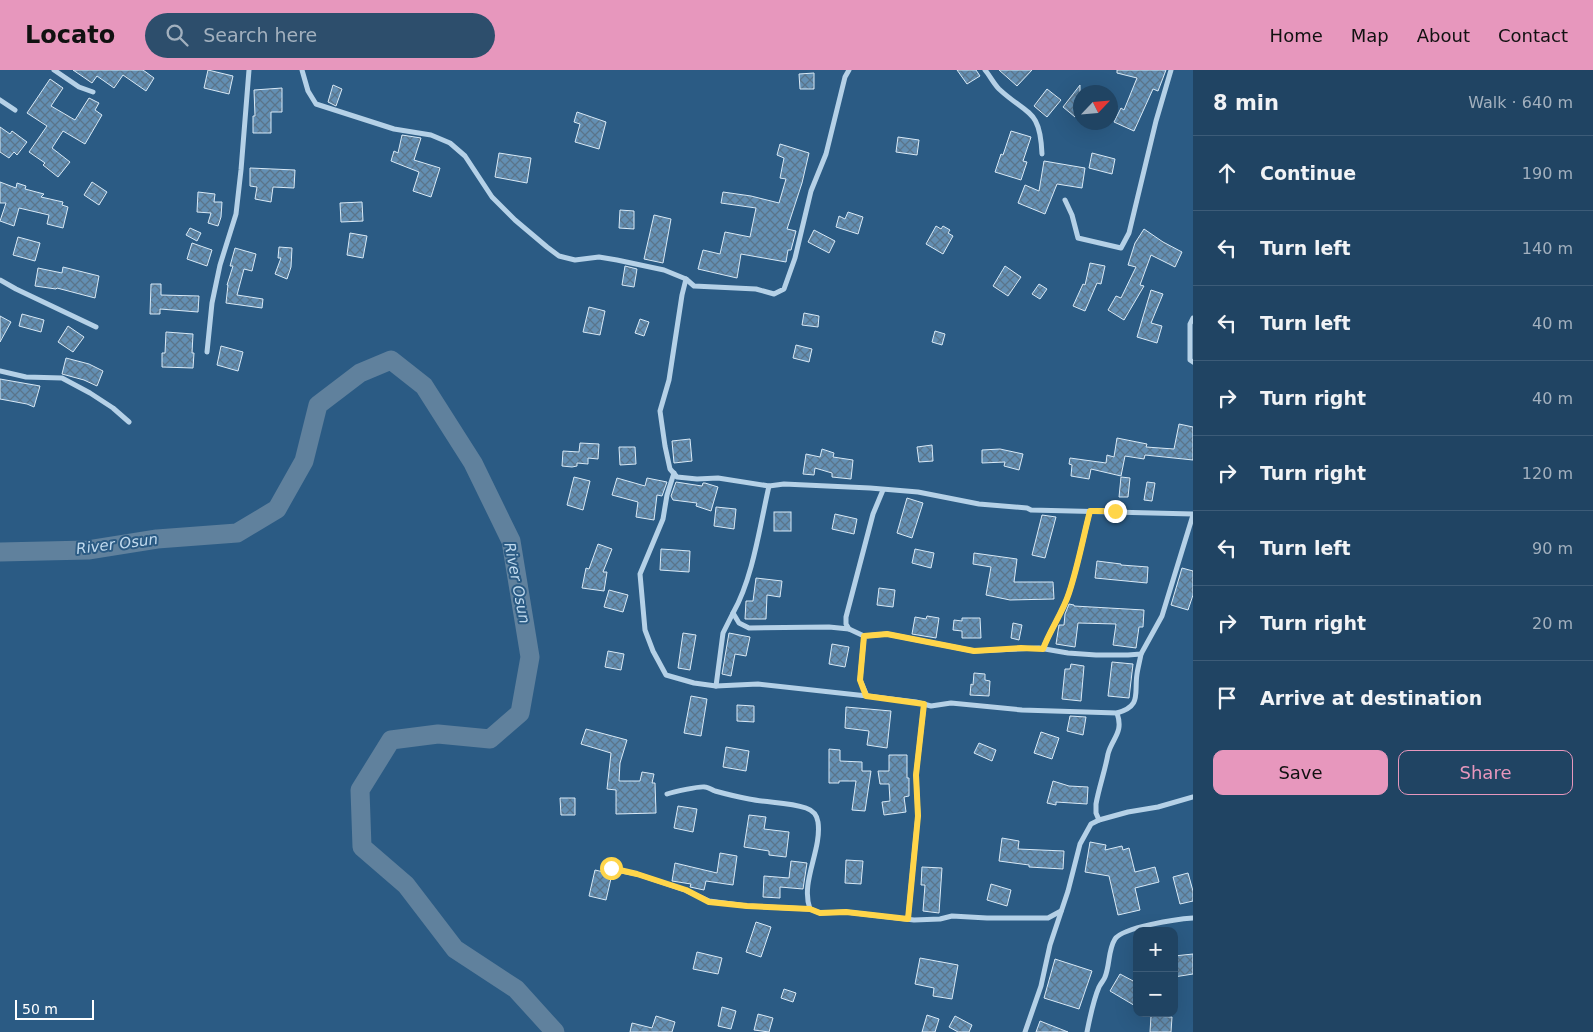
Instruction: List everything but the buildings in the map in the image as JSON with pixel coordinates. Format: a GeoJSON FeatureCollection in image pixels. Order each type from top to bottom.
{"type":"FeatureCollection","features":[{"type":"Feature","properties":{"kind":"street"},"geometry":{"type":"LineString","coordinates":[[54,70],[79,87],[92,92]]}},
{"type":"Feature","properties":{"kind":"street"},"geometry":{"type":"LineString","coordinates":[[207,352],[212,303],[220,265],[236,214],[249,70]]}},
{"type":"Feature","properties":{"kind":"street"},"geometry":{"type":"LineString","coordinates":[[302,70],[308,91],[316,104],[394,129],[431,135],[450,143],[465,156],[492,197],[528,231],[559,256],[575,260],[599,257],[617,260],[664,270],[686,279],[694,286],[756,289],[774,294],[784,289],[795,258],[811,191],[826,154],[845,77],[849,70]]}},
{"type":"Feature","properties":{"kind":"street"},"geometry":{"type":"LineString","coordinates":[[985,70],[997,87],[1032,115],[1039,125],[1042,154]]}},
{"type":"Feature","properties":{"kind":"street"},"geometry":{"type":"LineString","coordinates":[[1065,200],[1078,238],[1121,248],[1129,233],[1156,121],[1171,70]]}},
{"type":"Feature","properties":{"kind":"street"},"geometry":{"type":"LineString","coordinates":[[0,100],[15,110]]}},
{"type":"Feature","properties":{"kind":"street"},"geometry":{"type":"LineString","coordinates":[[674,473],[667,495],[663,519],[640,574],[645,630],[666,674],[694,683],[716,686],[758,684],[866,696],[931,706],[951,703],[1022,710],[1118,713],[1129,710],[1136,695],[1137,674],[1142,654],[1162,616],[1193,514],[1032,510],[979,504],[918,492],[784,484],[769,486],[718,478],[697,479],[677,477],[674,473],[670,469],[660,411],[669,380],[686,279]]}},
{"type":"Feature","properties":{"kind":"street"},"geometry":{"type":"LineString","coordinates":[[0,280],[96,327]]}},
{"type":"Feature","properties":{"kind":"street"},"geometry":{"type":"LineString","coordinates":[[1193,318],[1190,324],[1190,360],[1193,362]]}},
{"type":"Feature","properties":{"kind":"street"},"geometry":{"type":"LineString","coordinates":[[0,371],[26,377],[62,378],[113,408],[129,422]]}},
{"type":"Feature","properties":{"kind":"street"},"geometry":{"type":"LineString","coordinates":[[716,686],[723,633],[741,599],[769,486]]}},
{"type":"Feature","properties":{"kind":"street"},"geometry":{"type":"LineString","coordinates":[[849,629],[846,624],[846,617],[873,514],[883,490]]}},
{"type":"Feature","properties":{"kind":"street"},"geometry":{"type":"LineString","coordinates":[[1043,649],[1076,573],[1090,511]]}},
{"type":"Feature","properties":{"kind":"street"},"geometry":{"type":"LineString","coordinates":[[733,612],[739,623],[749,628],[849,629],[864,636],[887,634],[974,651],[1021,648],[1096,655],[1128,656],[1142,654]]}},
{"type":"Feature","properties":{"kind":"street"},"geometry":{"type":"LineString","coordinates":[[864,636],[860,680],[866,696]]}},
{"type":"Feature","properties":{"kind":"street"},"geometry":{"type":"LineString","coordinates":[[908,919],[918,816],[916,775],[924,704]]}},
{"type":"Feature","properties":{"kind":"street"},"geometry":{"type":"LineString","coordinates":[[1099,820],[1096,813],[1096,804],[1108,760],[1108,753],[1118,736],[1118,713]]}},
{"type":"Feature","properties":{"kind":"street"},"geometry":{"type":"LineString","coordinates":[[667,794],[706,787],[751,800],[779,802],[806,808],[813,812],[818,822],[818,829],[817,849],[807,896],[810,909]]}},
{"type":"Feature","properties":{"kind":"street"},"geometry":{"type":"LineString","coordinates":[[1025,1032],[1039,994],[1050,945],[1080,844],[1091,824],[1128,812],[1158,807],[1193,797]]}},
{"type":"Feature","properties":{"kind":"street"},"geometry":{"type":"LineString","coordinates":[[611,868],[637,874],[678,888],[709,902],[810,909],[820,913],[846,912],[908,919],[940,919],[952,916],[1048,918],[1061,911]]}},
{"type":"Feature","properties":{"kind":"street"},"geometry":{"type":"LineString","coordinates":[[1087,1032],[1099,987],[1106,975],[1115,939],[1122,933],[1132,929],[1193,918]]}},
{"type":"Feature","properties":{"kind":"waterway","name":"River Osun"},"geometry":{"type":"LineString","coordinates":[[0,552],[88,550],[157,539],[237,533],[277,509],[304,461],[318,405],[360,373],[391,360],[424,386],[473,463],[511,541],[530,657],[520,713],[490,739],[438,734],[391,740],[360,790],[362,847],[406,885],[455,949],[516,989],[555,1032]]}},
{"type":"Feature","properties":{"kind":"route"},"geometry":{"type":"LineString","coordinates":[[611,868],[637,874],[686,890],[709,902],[810,909],[820,913],[846,912],[908,919],[918,816],[916,775],[924,704],[866,696],[860,680],[864,636],[887,634],[944,646],[986,652],[1021,648],[1043,649],[1076,573],[1090,511],[1115,511]]}}]}
